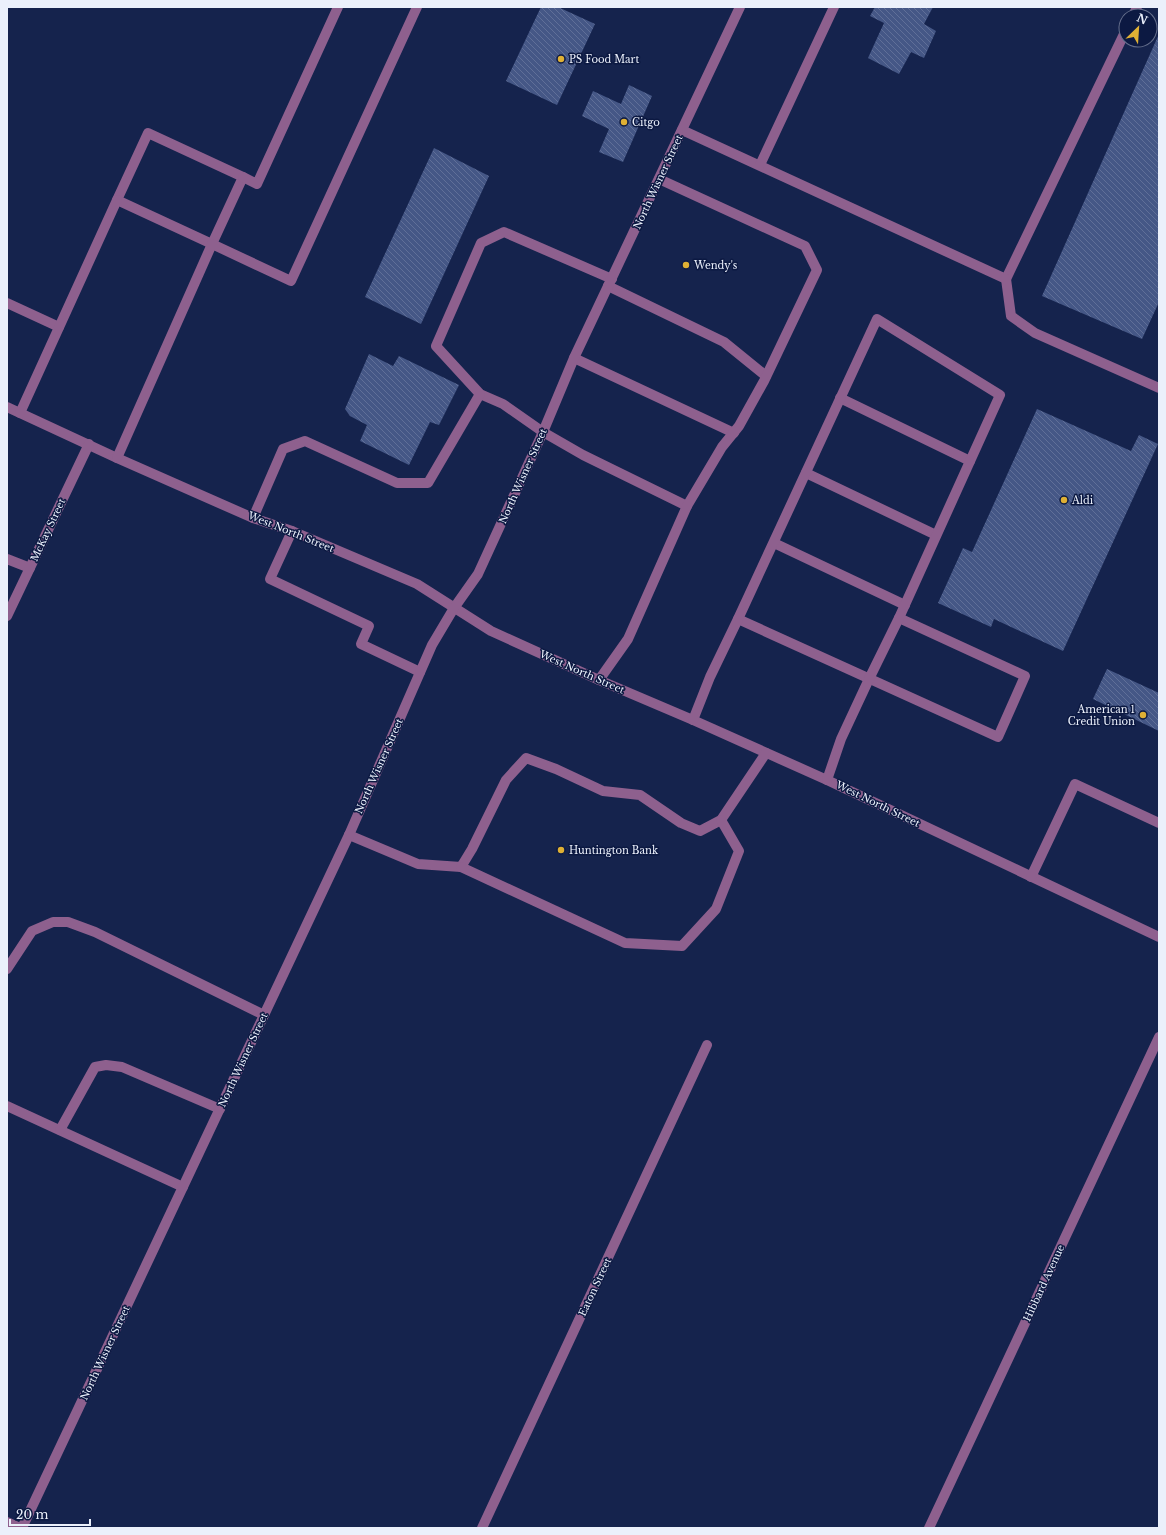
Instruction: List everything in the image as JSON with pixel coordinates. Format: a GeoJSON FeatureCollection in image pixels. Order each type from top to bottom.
{"type":"FeatureCollection","features":[{"type":"Feature","properties":{"kind":"street"},"geometry":{"type":"LineString","coordinates":[[20,413],[148,133],[257,184],[338,7]]}},
{"type":"Feature","properties":{"kind":"street"},"geometry":{"type":"LineString","coordinates":[[117,200],[291,281],[417,7]]}},
{"type":"Feature","properties":{"kind":"street","name":"North Wisner Street"},"geometry":{"type":"LineString","coordinates":[[21,1528],[349,835],[432,645],[454,608],[478,574],[543,432],[574,358],[740,7]]}},
{"type":"Feature","properties":{"kind":"street"},"geometry":{"type":"LineString","coordinates":[[760,165],[834,7]]}},
{"type":"Feature","properties":{"kind":"street"},"geometry":{"type":"LineString","coordinates":[[1118,47],[1006,279],[1012,316],[1023,325],[1035,333],[1159,388]]}},
{"type":"Feature","properties":{"kind":"street"},"geometry":{"type":"LineString","coordinates":[[682,130],[1006,279]]}},
{"type":"Feature","properties":{"kind":"street"},"geometry":{"type":"LineString","coordinates":[[117,458],[243,177]]}},
{"type":"Feature","properties":{"kind":"street"},"geometry":{"type":"LineString","coordinates":[[599,680],[628,639],[686,506],[722,447],[739,426],[766,376],[817,270],[805,246],[659,179]]}},
{"type":"Feature","properties":{"kind":"street"},"geometry":{"type":"LineString","coordinates":[[686,506],[583,455],[543,432],[504,404],[480,394],[436,346],[481,243],[504,232],[610,283],[724,342],[766,376]]}},
{"type":"Feature","properties":{"kind":"street"},"geometry":{"type":"LineString","coordinates":[[7,303],[60,327]]}},
{"type":"Feature","properties":{"kind":"street"},"geometry":{"type":"LineString","coordinates":[[693,720],[710,677],[774,543],[877,319],[1000,395],[899,618],[841,739],[827,780]]}},
{"type":"Feature","properties":{"kind":"street"},"geometry":{"type":"LineString","coordinates":[[574,358],[734,433]]}},
{"type":"Feature","properties":{"kind":"street"},"geometry":{"type":"LineString","coordinates":[[254,518],[283,449],[305,441],[397,483],[428,483],[480,394]]}},
{"type":"Feature","properties":{"kind":"street"},"geometry":{"type":"LineString","coordinates":[[840,398],[970,461]]}},
{"type":"Feature","properties":{"kind":"street","name":"West North Street"},"geometry":{"type":"LineString","coordinates":[[7,407],[117,458],[254,518],[292,531],[417,584],[491,631],[827,780],[1159,937]]}},
{"type":"Feature","properties":{"kind":"street","name":"McKay Street"},"geometry":{"type":"LineString","coordinates":[[7,616],[88,444]]}},
{"type":"Feature","properties":{"kind":"street"},"geometry":{"type":"LineString","coordinates":[[806,473],[936,536]]}},
{"type":"Feature","properties":{"kind":"street"},"geometry":{"type":"LineString","coordinates":[[292,531],[270,579],[369,626],[361,644],[420,672]]}},
{"type":"Feature","properties":{"kind":"street"},"geometry":{"type":"LineString","coordinates":[[774,543],[905,605]]}},
{"type":"Feature","properties":{"kind":"street"},"geometry":{"type":"LineString","coordinates":[[7,559],[30,568]]}},
{"type":"Feature","properties":{"kind":"street"},"geometry":{"type":"LineString","coordinates":[[738,619],[998,737],[1025,676],[899,618]]}},
{"type":"Feature","properties":{"kind":"street"},"geometry":{"type":"LineString","coordinates":[[461,867],[472,849],[506,780],[526,758],[556,768],[603,791],[640,795],[681,824],[700,831],[721,820],[766,753]]}},
{"type":"Feature","properties":{"kind":"street"},"geometry":{"type":"LineString","coordinates":[[1031,877],[1075,784],[1159,823]]}},
{"type":"Feature","properties":{"kind":"street"},"geometry":{"type":"LineString","coordinates":[[349,835],[418,864],[461,867],[625,943],[682,946],[716,909],[739,851],[721,820]]}},
{"type":"Feature","properties":{"kind":"street"},"geometry":{"type":"LineString","coordinates":[[7,969],[32,931],[53,922],[68,922],[95,932],[264,1015]]}},
{"type":"Feature","properties":{"kind":"street","name":"Hibbard Avenue"},"geometry":{"type":"LineString","coordinates":[[928,1528],[1159,1037]]}},
{"type":"Feature","properties":{"kind":"street","name":"Eaton Street"},"geometry":{"type":"LineString","coordinates":[[482,1528],[707,1045]]}},
{"type":"Feature","properties":{"kind":"street"},"geometry":{"type":"LineString","coordinates":[[60,1130],[95,1067],[106,1065],[122,1067],[220,1109]]}},
{"type":"Feature","properties":{"kind":"street"},"geometry":{"type":"LineString","coordinates":[[7,1106],[183,1188]]}},
{"type":"Feature","properties":{"kind":"street"},"geometry":{"type":"LineString","coordinates":[[7,1522],[21,1528]]}},
{"type":"Feature","properties":{"kind":"building"},"geometry":{"type":"Polygon","coordinates":[[[541,7],[558,7],[595,24],[557,105],[506,81],[541,7]]]}},
{"type":"Feature","properties":{"kind":"building"},"geometry":{"type":"Polygon","coordinates":[[[875,7],[933,7],[924,24],[936,31],[924,58],[911,52],[899,74],[868,58],[884,23],[870,16],[875,7]]]}},
{"type":"Feature","properties":{"kind":"building"},"geometry":{"type":"Polygon","coordinates":[[[1159,34],[1159,302],[1142,339],[1042,296],[1153,48],[1158,48],[1159,34]]]}},
{"type":"Feature","properties":{"kind":"building"},"geometry":{"type":"Polygon","coordinates":[[[629,85],[652,96],[623,162],[599,152],[609,129],[582,116],[593,91],[621,104],[629,85]]]}},
{"type":"Feature","properties":{"kind":"building"},"geometry":{"type":"Polygon","coordinates":[[[434,148],[489,176],[421,324],[365,297],[434,148]]]}},
{"type":"Feature","properties":{"kind":"building"},"geometry":{"type":"Polygon","coordinates":[[[369,354],[393,366],[399,356],[459,385],[439,425],[430,422],[409,465],[360,441],[367,425],[350,416],[345,409],[369,354]]]}},
{"type":"Feature","properties":{"kind":"building","name":"Aldi"},"geometry":{"type":"Polygon","coordinates":[[[1037,409],[1131,451],[1139,435],[1158,444],[1063,651],[994,619],[991,627],[938,603],[963,548],[972,552],[1037,409]]]}},
{"type":"Feature","properties":{"kind":"building","name":"American 1 Credit Union"},"geometry":{"type":"Polygon","coordinates":[[[1107,669],[1159,693],[1159,731],[1093,699],[1107,669]]]}},
{"type":"Feature","properties":{"kind":"place","name":"PS Food Mart"},"geometry":{"type":"Point","coordinates":[561,59]}},
{"type":"Feature","properties":{"kind":"place","name":"Citgo"},"geometry":{"type":"Point","coordinates":[624,122]}},
{"type":"Feature","properties":{"kind":"place","name":"Wendy's"},"geometry":{"type":"Point","coordinates":[686,265]}},
{"type":"Feature","properties":{"kind":"place","name":"Aldi"},"geometry":{"type":"Point","coordinates":[1064,500]}},
{"type":"Feature","properties":{"kind":"place","name":"American 1 Credit Union"},"geometry":{"type":"Point","coordinates":[1143,715]}},
{"type":"Feature","properties":{"kind":"place","name":"Huntington Bank"},"geometry":{"type":"Point","coordinates":[561,850]}}]}
